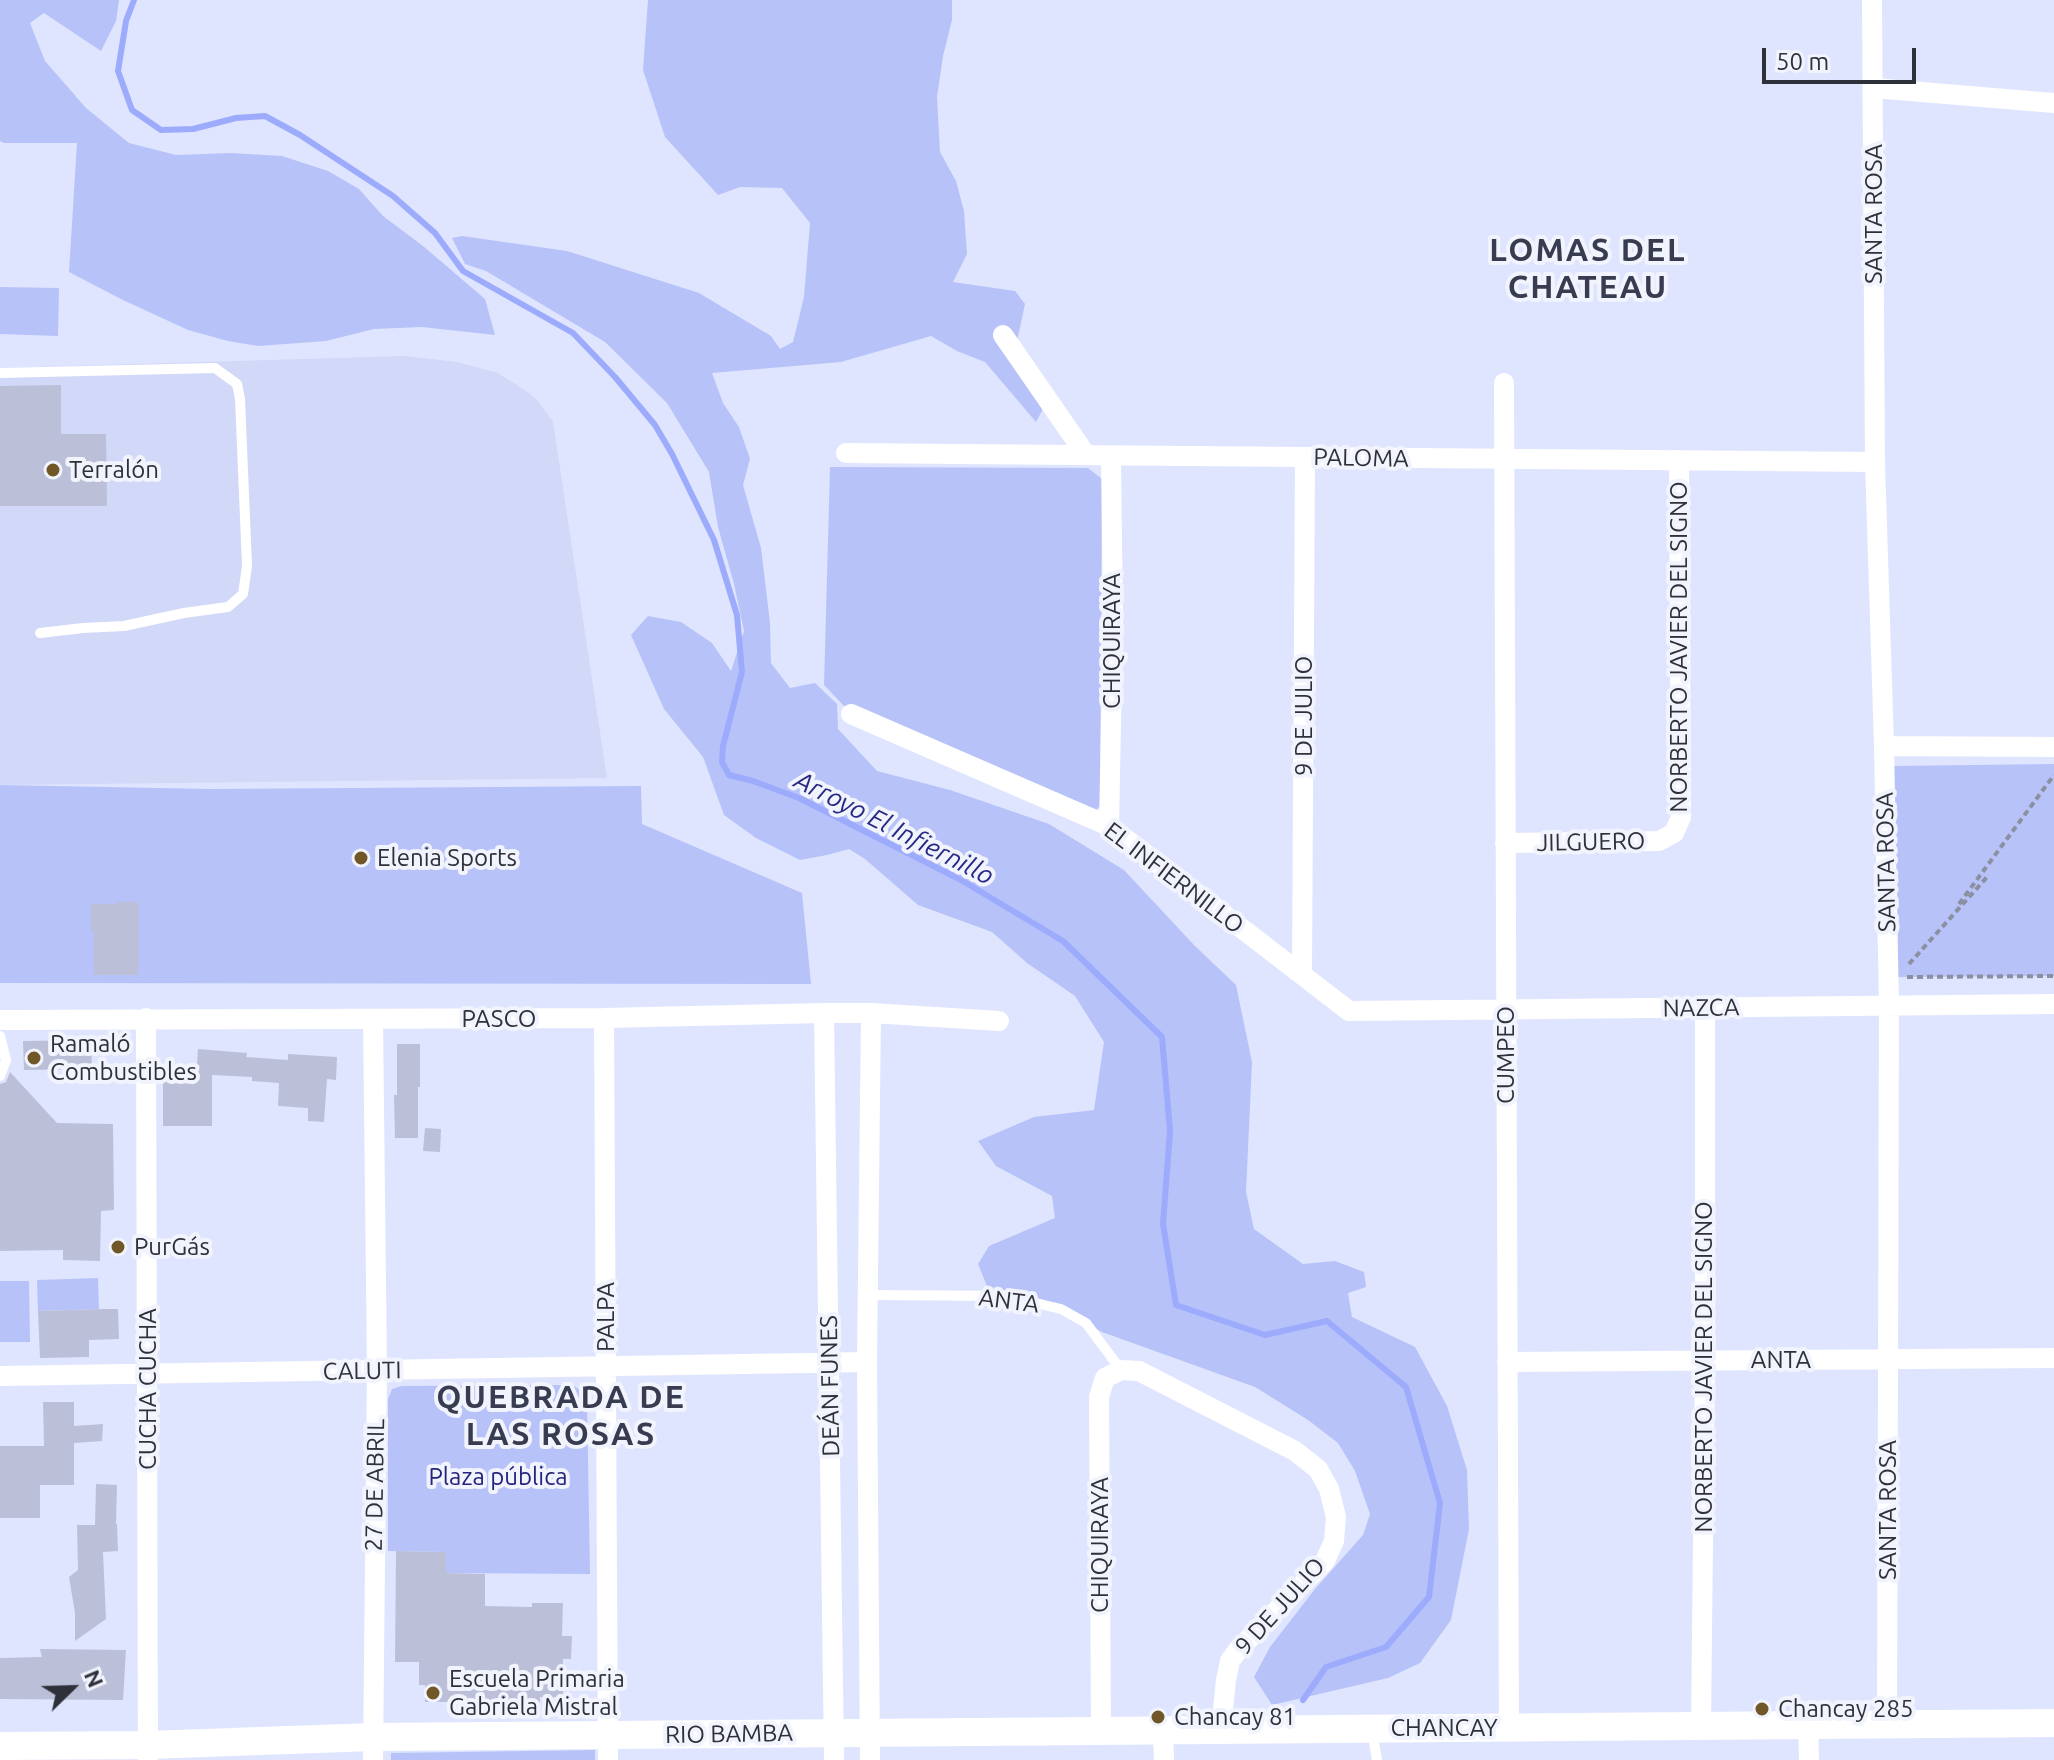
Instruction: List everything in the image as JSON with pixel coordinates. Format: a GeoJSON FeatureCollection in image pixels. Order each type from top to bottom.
{"type":"FeatureCollection","features":[{"type":"Feature","properties":{"kind":"main road","name":"CHANCAY"},"geometry":{"type":"LineString","coordinates":[[833,1746],[870,1747],[1101,1731],[2054,1723]]}},
{"type":"Feature","properties":{"kind":"main road","name":"RIO BAMBA"},"geometry":{"type":"LineString","coordinates":[[0,1746],[148,1752],[833,1746]]}},
{"type":"Feature","properties":{"kind":"street","name":"SANTA ROSA"},"geometry":{"type":"LineString","coordinates":[[1872,0],[1875,462],[1889,1006],[1887,1724]]}},
{"type":"Feature","properties":{"kind":"street"},"geometry":{"type":"LineString","coordinates":[[1874,88],[2054,103]]}},
{"type":"Feature","properties":{"kind":"street"},"geometry":{"type":"LineString","coordinates":[[1003,335],[1086,455]]}},
{"type":"Feature","properties":{"kind":"street","name":"CUMPEO"},"geometry":{"type":"LineString","coordinates":[[1504,383],[1509,1727]]}},
{"type":"Feature","properties":{"kind":"street","name":"PALOMA"},"geometry":{"type":"LineString","coordinates":[[846,453],[1875,462]]}},
{"type":"Feature","properties":{"kind":"street","name":"CHIQUIRAYA"},"geometry":{"type":"LineString","coordinates":[[1109,826],[1113,622],[1111,456]]}},
{"type":"Feature","properties":{"kind":"street","name":"9 DE JULIO"},"geometry":{"type":"LineString","coordinates":[[1302,975],[1305,457]]}},
{"type":"Feature","properties":{"kind":"street","name":"NORBERTO JAVIER DEL SIGNO"},"geometry":{"type":"LineString","coordinates":[[1674,833],[1681,817],[1679,460]]}},
{"type":"Feature","properties":{"kind":"street","name":"EL INFIERNILLO"},"geometry":{"type":"LineString","coordinates":[[851,714],[1109,826],[1349,1011]]}},
{"type":"Feature","properties":{"kind":"street"},"geometry":{"type":"LineString","coordinates":[[1884,746],[2054,747]]}},
{"type":"Feature","properties":{"kind":"street","name":"JILGUERO"},"geometry":{"type":"LineString","coordinates":[[1505,843],[1659,841],[1674,833]]}},
{"type":"Feature","properties":{"kind":"street","name":"NAZCA"},"geometry":{"type":"LineString","coordinates":[[1349,1011],[2054,1004]]}},
{"type":"Feature","properties":{"kind":"street","name":"NORBERTO JAVIER DEL SIGNO"},"geometry":{"type":"LineString","coordinates":[[1701,1725],[1705,1008]]}},
{"type":"Feature","properties":{"kind":"street","name":"DEÁN FUNES"},"geometry":{"type":"LineString","coordinates":[[824,1013],[833,1746]]}},
{"type":"Feature","properties":{"kind":"street","name":"PASCO"},"geometry":{"type":"LineString","coordinates":[[0,1020],[604,1018],[871,1013],[999,1021]]}},
{"type":"Feature","properties":{"kind":"street","name":"DEÁN FUNES"},"geometry":{"type":"LineString","coordinates":[[870,1747],[867,1362],[871,1013]]}},
{"type":"Feature","properties":{"kind":"street","name":"CUCHA CUCHA"},"geometry":{"type":"LineString","coordinates":[[146,1018],[148,1752]]}},
{"type":"Feature","properties":{"kind":"street","name":"PALPA"},"geometry":{"type":"LineString","coordinates":[[604,1018],[608,1748]]}},
{"type":"Feature","properties":{"kind":"street","name":"27 DE ABRIL"},"geometry":{"type":"LineString","coordinates":[[373,1019],[377,1370],[373,1749]]}},
{"type":"Feature","properties":{"kind":"street","name":"ANTA"},"geometry":{"type":"LineString","coordinates":[[1507,1362],[2054,1358]]}},
{"type":"Feature","properties":{"kind":"street","name":"CALUTI"},"geometry":{"type":"LineString","coordinates":[[0,1376],[867,1362]]}},
{"type":"Feature","properties":{"kind":"street","name":"CHIQUIRAYA"},"geometry":{"type":"LineString","coordinates":[[1101,1731],[1099,1397],[1105,1378],[1121,1370]]}},
{"type":"Feature","properties":{"kind":"street","name":"9 DE JULIO"},"geometry":{"type":"LineString","coordinates":[[1121,1370],[1139,1371],[1295,1451],[1318,1469],[1329,1489],[1336,1517],[1334,1541],[1325,1561],[1230,1661],[1221,1729]]}},
{"type":"Feature","properties":{"kind":"street"},"geometry":{"type":"LineString","coordinates":[[1808,1724],[1809,1760]]}},
{"type":"Feature","properties":{"kind":"street"},"geometry":{"type":"LineString","coordinates":[[1163,1730],[1164,1760]]}},
{"type":"Feature","properties":{"kind":"lane"},"geometry":{"type":"LineString","coordinates":[[0,373],[215,368],[237,384],[240,399],[247,566],[243,594],[228,607],[124,626],[40,633]]}},
{"type":"Feature","properties":{"kind":"lane"},"geometry":{"type":"LineString","coordinates":[[0,1036],[6,1060],[0,1076]]}},
{"type":"Feature","properties":{"kind":"lane","name":"ANTA"},"geometry":{"type":"LineString","coordinates":[[868,1295],[1006,1296],[1061,1309],[1086,1323],[1121,1370]]}},
{"type":"Feature","properties":{"kind":"lane"},"geometry":{"type":"LineString","coordinates":[[1372,1728],[1377,1760]]}},
{"type":"Feature","properties":{"kind":"path"},"geometry":{"type":"LineString","coordinates":[[1959,904],[2054,775]]}},
{"type":"Feature","properties":{"kind":"path"},"geometry":{"type":"LineString","coordinates":[[1906,967],[1988,876]]}},
{"type":"Feature","properties":{"kind":"path"},"geometry":{"type":"LineString","coordinates":[[1896,977],[2054,976]]}},
{"type":"Feature","properties":{"kind":"shaded area","name":"Terralón"},"geometry":{"type":"Polygon","coordinates":[[[405,356],[457,362],[498,373],[529,393],[553,422],[607,778],[0,785],[0,368],[405,356]]]}},
{"type":"Feature","properties":{"kind":"green space"},"geometry":{"type":"Polygon","coordinates":[[[0,0],[119,0],[116,21],[101,51],[44,13],[30,23],[45,61],[86,108],[129,143],[176,155],[231,153],[282,156],[328,171],[359,189],[383,216],[485,299],[495,335],[422,327],[374,329],[326,341],[258,346],[188,330],[69,272],[77,143],[0,141],[0,0]]]}},
{"type":"Feature","properties":{"kind":"green space"},"geometry":{"type":"Polygon","coordinates":[[[648,0],[952,0],[952,20],[937,97],[940,152],[956,181],[964,211],[967,254],[953,282],[1015,291],[1025,304],[1016,346],[1044,407],[1036,422],[985,362],[931,336],[841,362],[712,373],[723,403],[739,427],[750,459],[743,485],[761,548],[770,623],[771,663],[790,688],[815,683],[837,704],[838,729],[877,771],[950,790],[1049,824],[1124,870],[1236,985],[1252,1062],[1246,1192],[1254,1229],[1303,1264],[1335,1261],[1364,1272],[1366,1287],[1348,1293],[1352,1317],[1415,1347],[1447,1406],[1467,1470],[1469,1529],[1451,1620],[1420,1663],[1388,1678],[1272,1705],[1254,1677],[1270,1647],[1315,1589],[1363,1535],[1370,1514],[1355,1471],[1338,1443],[1255,1387],[1102,1332],[1044,1300],[987,1286],[978,1264],[989,1246],[1055,1218],[1052,1196],[996,1166],[978,1141],[1034,1117],[1094,1110],[1104,1042],[1075,996],[1027,963],[992,932],[918,905],[849,849],[800,860],[756,838],[724,815],[703,757],[664,709],[631,635],[648,616],[681,622],[712,643],[731,671],[744,631],[718,527],[709,472],[667,403],[605,342],[486,271],[465,264],[452,238],[462,236],[567,251],[699,293],[771,336],[780,349],[793,342],[804,297],[810,223],[782,188],[740,187],[718,195],[665,137],[643,70],[648,0]]]}},
{"type":"Feature","properties":{"kind":"green space"},"geometry":{"type":"Polygon","coordinates":[[[0,287],[59,288],[58,336],[0,334],[0,287]]]}},
{"type":"Feature","properties":{"kind":"green space"},"geometry":{"type":"Polygon","coordinates":[[[830,467],[1088,468],[1102,479],[1100,806],[1096,810],[845,707],[824,685],[830,467]]]}},
{"type":"Feature","properties":{"kind":"green space"},"geometry":{"type":"Polygon","coordinates":[[[2054,764],[2054,976],[1896,977],[1893,766],[2054,764]]]}},
{"type":"Feature","properties":{"kind":"green space","name":"Elenia Sports"},"geometry":{"type":"Polygon","coordinates":[[[0,785],[211,789],[641,786],[642,824],[802,893],[811,984],[0,983],[0,785]]]}},
{"type":"Feature","properties":{"kind":"green space"},"geometry":{"type":"Polygon","coordinates":[[[98,1278],[99,1309],[38,1311],[37,1280],[98,1278]]]}},
{"type":"Feature","properties":{"kind":"green space"},"geometry":{"type":"Polygon","coordinates":[[[0,1281],[29,1281],[30,1342],[0,1342],[0,1281]]]}},
{"type":"Feature","properties":{"kind":"green space","name":"Plaza pública"},"geometry":{"type":"Polygon","coordinates":[[[568,1385],[580,1390],[587,1403],[590,1574],[446,1573],[446,1552],[388,1551],[388,1399],[392,1389],[402,1386],[568,1385]]]}},
{"type":"Feature","properties":{"kind":"green space"},"geometry":{"type":"Polygon","coordinates":[[[595,1750],[595,1760],[391,1760],[391,1753],[595,1750]]]}},
{"type":"Feature","properties":{"kind":"building","name":"Terralón"},"geometry":{"type":"Polygon","coordinates":[[[61,385],[61,434],[106,434],[107,506],[0,506],[0,386],[61,385]]]}},
{"type":"Feature","properties":{"kind":"building"},"geometry":{"type":"Polygon","coordinates":[[[138,902],[138,975],[94,975],[91,904],[138,902]]]}},
{"type":"Feature","properties":{"kind":"building"},"geometry":{"type":"Polygon","coordinates":[[[91,1040],[92,1069],[24,1070],[23,1041],[91,1040]]]}},
{"type":"Feature","properties":{"kind":"building"},"geometry":{"type":"Polygon","coordinates":[[[397,1044],[420,1044],[418,1138],[395,1138],[397,1044]]]}},
{"type":"Feature","properties":{"kind":"building"},"geometry":{"type":"Polygon","coordinates":[[[198,1049],[288,1060],[288,1054],[337,1057],[336,1080],[327,1079],[324,1122],[308,1121],[308,1108],[278,1106],[279,1083],[252,1081],[252,1077],[212,1075],[212,1126],[163,1126],[163,1065],[197,1065],[198,1049]]]}},
{"type":"Feature","properties":{"kind":"building"},"geometry":{"type":"Polygon","coordinates":[[[10,1072],[57,1123],[113,1124],[114,1210],[101,1211],[100,1261],[63,1260],[63,1250],[0,1251],[0,1084],[6,1082],[10,1072]]]}},
{"type":"Feature","properties":{"kind":"building"},"geometry":{"type":"Polygon","coordinates":[[[425,1128],[441,1129],[440,1152],[423,1151],[425,1128]]]}},
{"type":"Feature","properties":{"kind":"building"},"geometry":{"type":"Polygon","coordinates":[[[118,1309],[119,1339],[89,1340],[89,1357],[40,1358],[38,1311],[118,1309]]]}},
{"type":"Feature","properties":{"kind":"building"},"geometry":{"type":"Polygon","coordinates":[[[43,1402],[74,1402],[74,1426],[103,1424],[102,1441],[74,1443],[74,1485],[40,1485],[40,1518],[0,1518],[0,1446],[44,1446],[43,1402]]]}},
{"type":"Feature","properties":{"kind":"building"},"geometry":{"type":"Polygon","coordinates":[[[96,1484],[117,1485],[118,1551],[103,1552],[106,1619],[75,1641],[75,1613],[69,1577],[78,1570],[77,1525],[95,1525],[96,1484]]]}},
{"type":"Feature","properties":{"kind":"building"},"geometry":{"type":"Polygon","coordinates":[[[396,1551],[446,1552],[446,1573],[485,1574],[485,1606],[532,1607],[532,1603],[563,1603],[562,1636],[572,1636],[571,1659],[563,1659],[563,1697],[540,1697],[540,1702],[425,1702],[425,1685],[419,1685],[419,1662],[395,1662],[396,1551]]]}},
{"type":"Feature","properties":{"kind":"building"},"geometry":{"type":"Polygon","coordinates":[[[40,1649],[126,1650],[123,1700],[0,1699],[0,1658],[42,1657],[40,1649]]]}},
{"type":"Feature","properties":{"kind":"waterway","name":"Arroyo El Infiernillo"},"geometry":{"type":"LineString","coordinates":[[134,0],[126,21],[118,71],[132,110],[161,130],[193,129],[236,118],[265,116],[300,135],[393,196],[435,233],[463,271],[573,333],[655,425],[714,540],[737,615],[742,672],[723,746],[722,762],[729,775],[799,798],[961,880],[1063,941],[1162,1037],[1170,1131],[1163,1224],[1176,1305],[1265,1335],[1327,1321],[1406,1387],[1440,1503],[1429,1597],[1386,1647],[1326,1667],[1303,1700]]}},
{"type":"Feature","properties":{"kind":"place","name":"Terralón"},"geometry":{"type":"Point","coordinates":[53,470]}},
{"type":"Feature","properties":{"kind":"place","name":"Elenia Sports"},"geometry":{"type":"Point","coordinates":[361,858]}},
{"type":"Feature","properties":{"kind":"place","name":"Ramaló Combustibles"},"geometry":{"type":"Point","coordinates":[34,1058]}},
{"type":"Feature","properties":{"kind":"place","name":"PurGás"},"geometry":{"type":"Point","coordinates":[118,1247]}},
{"type":"Feature","properties":{"kind":"place","name":"Escuela Primaria Gabriela Mistral"},"geometry":{"type":"Point","coordinates":[433,1693]}},
{"type":"Feature","properties":{"kind":"place","name":"Chancay 285"},"geometry":{"type":"Point","coordinates":[1762,1709]}},
{"type":"Feature","properties":{"kind":"place","name":"Chancay 81"},"geometry":{"type":"Point","coordinates":[1158,1717]}},
{"type":"Feature","properties":{"kind":"district","name":"LOMAS DEL CHATEAU"},"geometry":{"type":"Point","coordinates":[1588,268]}},
{"type":"Feature","properties":{"kind":"district","name":"QUEBRADA DE LAS ROSAS"},"geometry":{"type":"Point","coordinates":[561,1416]}}]}
